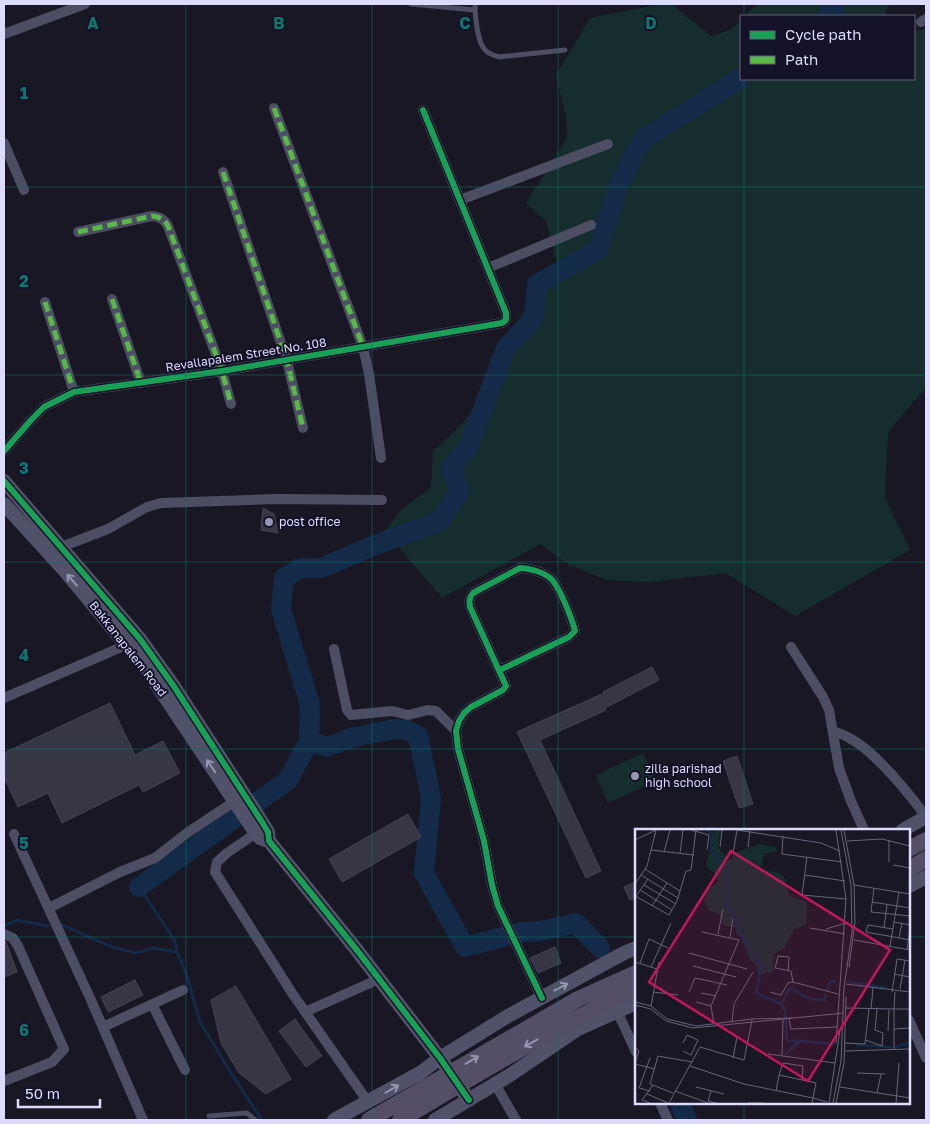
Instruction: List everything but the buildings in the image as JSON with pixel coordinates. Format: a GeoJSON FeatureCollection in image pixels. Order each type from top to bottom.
{"type":"FeatureCollection","features":[{"type":"Feature","properties":{"kind":"main road"},"geometry":{"type":"LineString","coordinates":[[910,848],[926,840]]}},
{"type":"Feature","properties":{"kind":"main road"},"geometry":{"type":"LineString","coordinates":[[910,868],[926,859]]}},
{"type":"Feature","properties":{"kind":"main road"},"geometry":{"type":"LineString","coordinates":[[370,1120],[578,999],[635,973]]}},
{"type":"Feature","properties":{"kind":"main road"},"geometry":{"type":"LineString","coordinates":[[400,1120],[529,1044],[587,1012],[635,989]]}},
{"type":"Feature","properties":{"kind":"street"},"geometry":{"type":"LineString","coordinates":[[4,34],[85,4]]}},
{"type":"Feature","properties":{"kind":"street"},"geometry":{"type":"LineString","coordinates":[[274,108],[362,347],[370,380],[381,458]]}},
{"type":"Feature","properties":{"kind":"street"},"geometry":{"type":"LineString","coordinates":[[423,110],[488,268],[590,225]]}},
{"type":"Feature","properties":{"kind":"street"},"geometry":{"type":"LineString","coordinates":[[4,143],[24,190]]}},
{"type":"Feature","properties":{"kind":"street"},"geometry":{"type":"LineString","coordinates":[[460,200],[608,144]]}},
{"type":"Feature","properties":{"kind":"street"},"geometry":{"type":"LineString","coordinates":[[223,172],[287,361],[303,428]]}},
{"type":"Feature","properties":{"kind":"street"},"geometry":{"type":"LineString","coordinates":[[78,232],[152,216],[160,217],[165,221],[222,371],[231,404]]}},
{"type":"Feature","properties":{"kind":"street","name":"Revallapalem Street No. 108"},"geometry":{"type":"LineString","coordinates":[[4,451],[44,407],[74,392],[287,361],[496,325],[506,320],[506,313],[488,268]]}},
{"type":"Feature","properties":{"kind":"street"},"geometry":{"type":"LineString","coordinates":[[112,299],[146,382]]}},
{"type":"Feature","properties":{"kind":"street"},"geometry":{"type":"LineString","coordinates":[[45,302],[74,392]]}},
{"type":"Feature","properties":{"kind":"street"},"geometry":{"type":"LineString","coordinates":[[4,481],[61,547],[134,642],[173,684],[240,803],[257,828],[268,832],[269,840],[440,1058],[469,1100]]}},
{"type":"Feature","properties":{"kind":"street"},"geometry":{"type":"LineString","coordinates":[[61,547],[116,525],[147,507],[161,503],[274,499],[382,500]]}},
{"type":"Feature","properties":{"kind":"street","name":"Bakkanapalem Road"},"geometry":{"type":"LineString","coordinates":[[4,504],[65,572],[134,642]]}},
{"type":"Feature","properties":{"kind":"street"},"geometry":{"type":"LineString","coordinates":[[500,670],[569,637],[575,631],[555,584],[546,575],[520,568],[473,593],[470,597],[470,607],[506,686],[503,690],[471,707],[459,721],[456,731],[458,749],[484,841],[498,906],[542,998]]}},
{"type":"Feature","properties":{"kind":"street"},"geometry":{"type":"LineString","coordinates":[[4,698],[134,642]]}},
{"type":"Feature","properties":{"kind":"street"},"geometry":{"type":"LineString","coordinates":[[790,647],[823,697],[829,710],[839,768],[864,829]]}},
{"type":"Feature","properties":{"kind":"street"},"geometry":{"type":"LineString","coordinates":[[334,649],[347,710],[352,714],[392,711],[408,715],[428,710],[436,711],[456,731]]}},
{"type":"Feature","properties":{"kind":"street"},"geometry":{"type":"LineString","coordinates":[[833,731],[852,739],[887,770],[917,804],[926,817],[906,829]]}},
{"type":"Feature","properties":{"kind":"street"},"geometry":{"type":"LineString","coordinates":[[49,908],[120,872],[155,858],[187,834],[240,803]]}},
{"type":"Feature","properties":{"kind":"street"},"geometry":{"type":"LineString","coordinates":[[257,828],[217,862],[215,872],[305,1012],[368,1102]]}},
{"type":"Feature","properties":{"kind":"street"},"geometry":{"type":"LineString","coordinates":[[14,834],[143,1120]]}},
{"type":"Feature","properties":{"kind":"street"},"geometry":{"type":"LineString","coordinates":[[910,885],[926,877]]}},
{"type":"Feature","properties":{"kind":"street"},"geometry":{"type":"LineString","coordinates":[[4,934],[13,938],[18,946],[64,1049],[52,1062],[4,1081]]}},
{"type":"Feature","properties":{"kind":"street"},"geometry":{"type":"LineString","coordinates":[[334,1120],[420,1073],[440,1058],[508,1016],[635,948]]}},
{"type":"Feature","properties":{"kind":"street"},"geometry":{"type":"LineString","coordinates":[[305,1012],[379,979]]}},
{"type":"Feature","properties":{"kind":"street"},"geometry":{"type":"LineString","coordinates":[[102,1027],[183,990]]}},
{"type":"Feature","properties":{"kind":"street"},"geometry":{"type":"LineString","coordinates":[[435,1120],[495,1084],[578,1029],[635,1003]]}},
{"type":"Feature","properties":{"kind":"street"},"geometry":{"type":"LineString","coordinates":[[152,1004],[185,1070]]}},
{"type":"Feature","properties":{"kind":"street"},"geometry":{"type":"LineString","coordinates":[[617,1011],[635,1050]]}},
{"type":"Feature","properties":{"kind":"street"},"geometry":{"type":"LineString","coordinates":[[910,1022],[926,1058]]}},
{"type":"Feature","properties":{"kind":"street"},"geometry":{"type":"LineString","coordinates":[[495,1084],[516,1120]]}},
{"type":"Feature","properties":{"kind":"street"},"geometry":{"type":"LineString","coordinates":[[660,1104],[668,1120]]}},
{"type":"Feature","properties":{"kind":"lane"},"geometry":{"type":"LineString","coordinates":[[411,4],[475,10]]}},
{"type":"Feature","properties":{"kind":"lane"},"geometry":{"type":"LineString","coordinates":[[475,4],[480,42],[490,54],[499,57],[565,50]]}},
{"type":"Feature","properties":{"kind":"lane"},"geometry":{"type":"LineString","coordinates":[[209,1116],[248,1113],[255,1120]]}},
{"type":"Feature","properties":{"kind":"green space"},"geometry":{"type":"Polygon","coordinates":[[[662,4],[671,4],[711,36],[730,30],[740,21],[740,80],[915,80],[915,32],[926,28],[926,387],[888,432],[885,497],[910,550],[795,616],[726,573],[650,582],[607,580],[569,565],[540,544],[442,598],[385,531],[400,511],[431,487],[433,451],[476,408],[486,379],[513,327],[557,263],[546,221],[526,203],[567,138],[566,118],[556,75],[590,18],[662,4]]]}},
{"type":"Feature","properties":{"kind":"green space"},"geometry":{"type":"Polygon","coordinates":[[[757,4],[889,4],[885,15],[746,15],[757,4]]]}},
{"type":"Feature","properties":{"kind":"green space"},"geometry":{"type":"Polygon","coordinates":[[[643,753],[656,781],[608,803],[596,775],[643,753]]]}},
{"type":"Feature","properties":{"kind":"waterway"},"geometry":{"type":"LineString","coordinates":[[829,15],[836,4]]}},
{"type":"Feature","properties":{"kind":"waterway"},"geometry":{"type":"LineString","coordinates":[[139,887],[288,780],[309,741],[310,705],[281,609],[284,578],[300,568],[321,568],[375,545],[440,521],[460,491],[451,469],[469,445],[506,348],[534,318],[537,284],[598,250],[619,183],[643,139],[740,79]]}},
{"type":"Feature","properties":{"kind":"waterway"},"geometry":{"type":"LineString","coordinates":[[309,741],[327,747],[353,737],[396,729],[407,730],[418,736],[431,798],[424,873],[465,947],[503,937]]}},
{"type":"Feature","properties":{"kind":"waterway"},"geometry":{"type":"LineString","coordinates":[[62,925],[112,947],[136,953],[153,948],[177,952],[175,941],[139,887]]}},
{"type":"Feature","properties":{"kind":"waterway"},"geometry":{"type":"LineString","coordinates":[[4,926],[17,920],[48,926]]}},
{"type":"Feature","properties":{"kind":"waterway"},"geometry":{"type":"LineString","coordinates":[[520,932],[540,931],[576,923],[600,948]]}},
{"type":"Feature","properties":{"kind":"waterway"},"geometry":{"type":"LineString","coordinates":[[177,952],[187,976],[200,1022],[262,1120]]}},
{"type":"Feature","properties":{"kind":"waterway"},"geometry":{"type":"LineString","coordinates":[[680,1104],[687,1120]]}},
{"type":"Feature","properties":{"kind":"marked path"},"geometry":{"type":"LineString","coordinates":[[274,108],[363,347]]}},
{"type":"Feature","properties":{"kind":"marked path"},"geometry":{"type":"LineString","coordinates":[[223,172],[287,361],[303,428]]}},
{"type":"Feature","properties":{"kind":"marked path"},"geometry":{"type":"LineString","coordinates":[[78,232],[152,216],[160,218],[165,222],[222,371],[231,404]]}},
{"type":"Feature","properties":{"kind":"marked path"},"geometry":{"type":"LineString","coordinates":[[112,299],[141,383]]}},
{"type":"Feature","properties":{"kind":"marked path"},"geometry":{"type":"LineString","coordinates":[[45,302],[74,392]]}},
{"type":"Feature","properties":{"kind":"cycle path"},"geometry":{"type":"LineString","coordinates":[[4,451],[44,407],[74,392],[222,371],[502,323],[506,320],[506,313],[423,110]]}},
{"type":"Feature","properties":{"kind":"cycle path"},"geometry":{"type":"LineString","coordinates":[[4,481],[140,639],[173,685],[262,822],[268,832],[269,841],[356,949],[440,1058],[469,1100]]}},
{"type":"Feature","properties":{"kind":"cycle path"},"geometry":{"type":"LineString","coordinates":[[500,670],[569,637],[575,631],[554,582],[540,572],[520,568],[473,593],[471,596],[469,601],[470,607],[506,686],[503,690],[471,707],[464,713],[456,731],[458,749],[484,841],[498,906],[542,998]]}},
{"type":"Feature","properties":{"kind":"place","name":"post office"},"geometry":{"type":"Point","coordinates":[269,522]}},
{"type":"Feature","properties":{"kind":"place","name":"zilla parishad high school"},"geometry":{"type":"Point","coordinates":[635,776]}}]}
